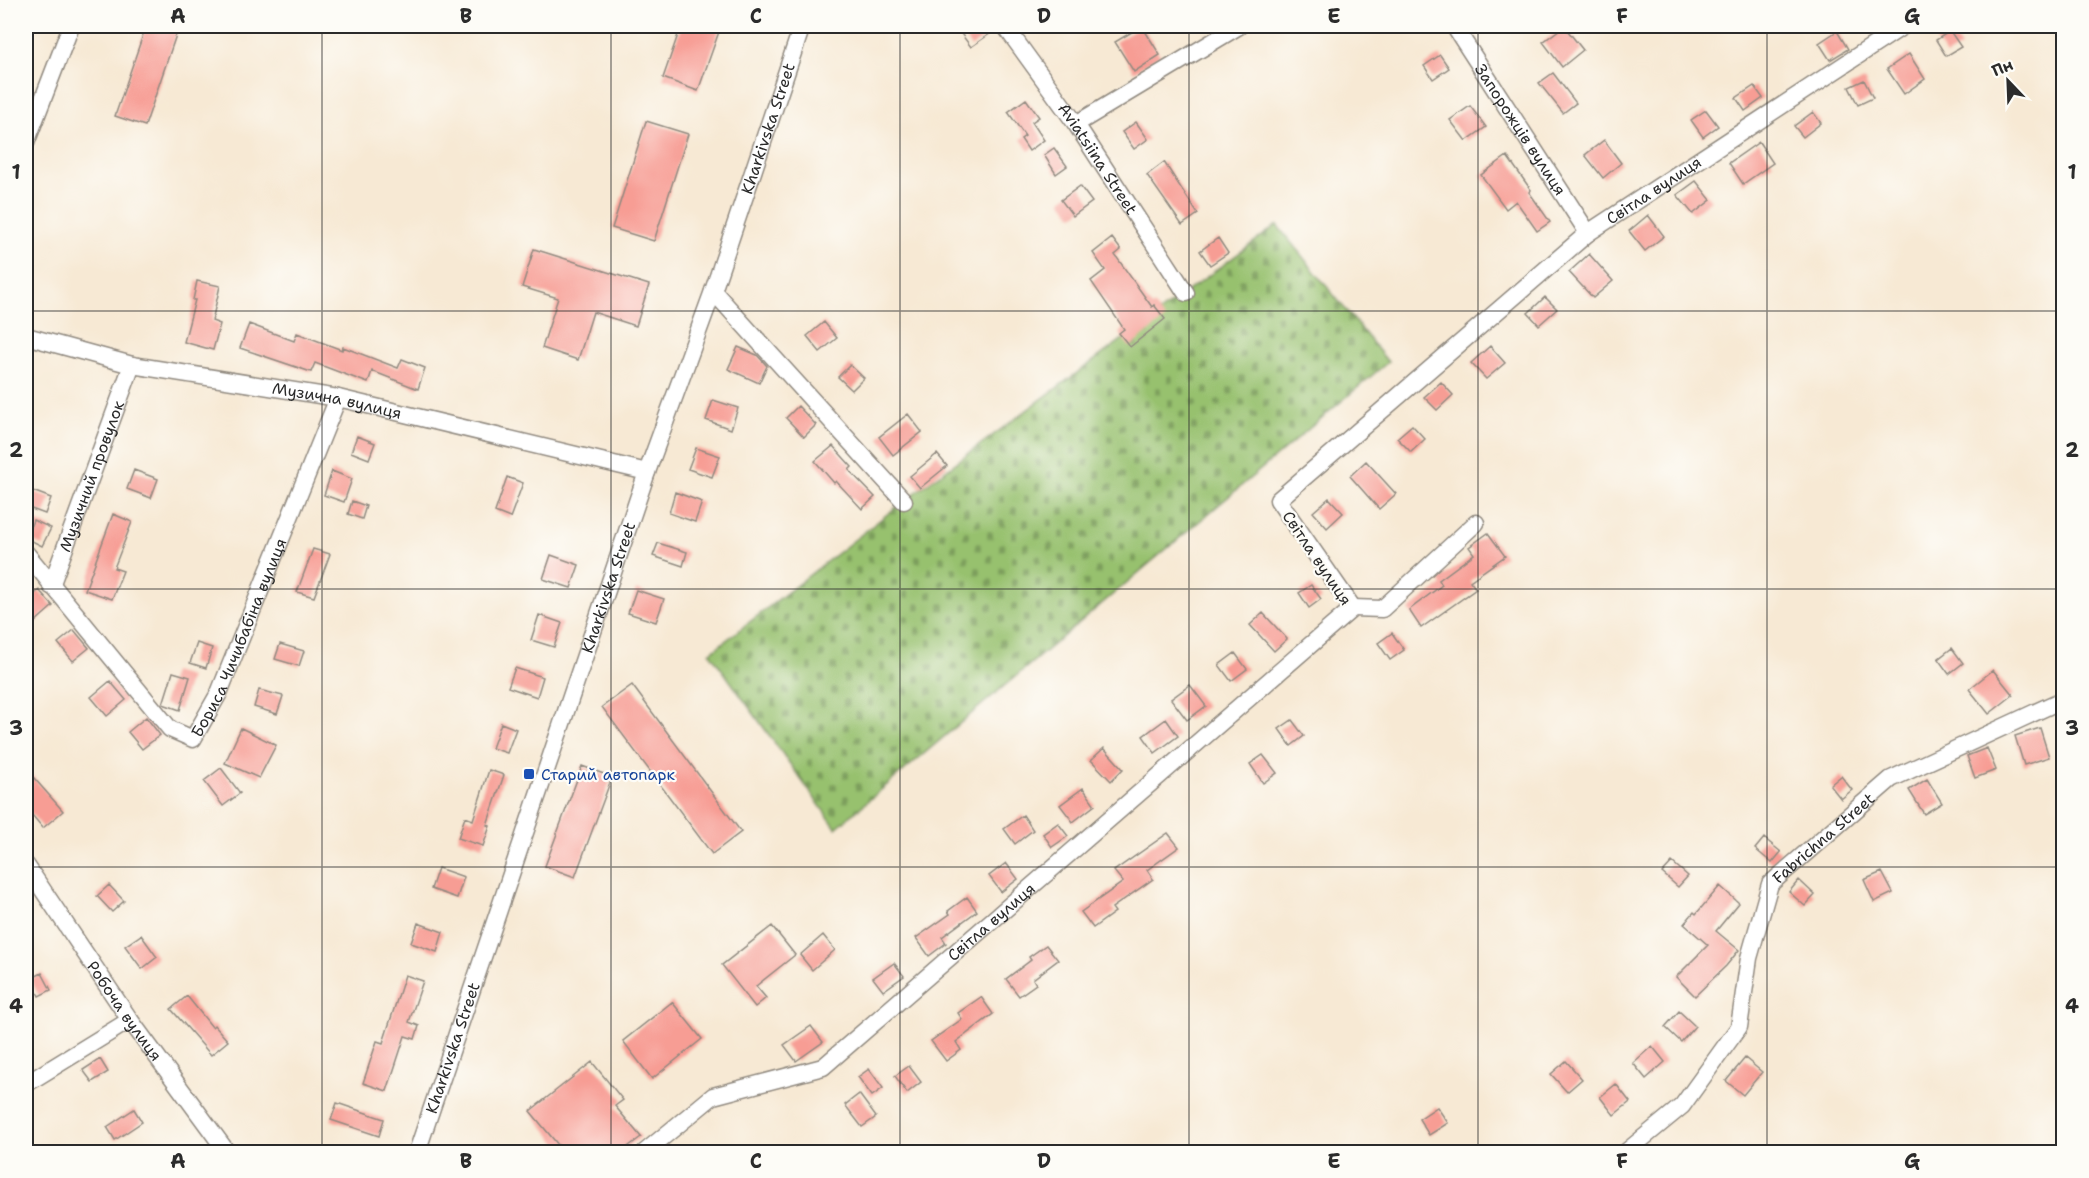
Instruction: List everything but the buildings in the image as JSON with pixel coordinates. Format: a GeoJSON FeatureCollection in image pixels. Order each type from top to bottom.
{"type":"FeatureCollection","features":[{"type":"Feature","properties":{"kind":"street"},"geometry":{"type":"LineString","coordinates":[[26,143],[71,26]]}},
{"type":"Feature","properties":{"kind":"street","name":"Kharkivska Street"},"geometry":{"type":"LineString","coordinates":[[417,1152],[647,472],[713,291],[802,26]]}},
{"type":"Feature","properties":{"kind":"street","name":"Aviatsiina Street"},"geometry":{"type":"LineString","coordinates":[[1005,26],[1076,124],[1186,293]]}},
{"type":"Feature","properties":{"kind":"street"},"geometry":{"type":"LineString","coordinates":[[1076,124],[1239,26]]}},
{"type":"Feature","properties":{"kind":"street","name":"Запорожців вулиця"},"geometry":{"type":"LineString","coordinates":[[1454,26],[1588,233]]}},
{"type":"Feature","properties":{"kind":"street","name":"Світла вулиця"},"geometry":{"type":"LineString","coordinates":[[645,1152],[713,1096],[823,1067],[1353,608],[1278,500],[1588,233],[1903,26]]}},
{"type":"Feature","properties":{"kind":"street"},"geometry":{"type":"LineString","coordinates":[[713,291],[904,501]]}},
{"type":"Feature","properties":{"kind":"street","name":"Музична вулиця"},"geometry":{"type":"LineString","coordinates":[[26,336],[132,365],[338,398],[647,472]]}},
{"type":"Feature","properties":{"kind":"street","name":"Музичний провулок"},"geometry":{"type":"LineString","coordinates":[[51,586],[132,365]]}},
{"type":"Feature","properties":{"kind":"street","name":"Бориса Чичибабіна вулиця"},"geometry":{"type":"LineString","coordinates":[[26,553],[170,729],[193,739],[219,693],[338,398]]}},
{"type":"Feature","properties":{"kind":"street"},"geometry":{"type":"LineString","coordinates":[[1353,608],[1382,609],[1476,523]]}},
{"type":"Feature","properties":{"kind":"street","name":"Fabrichna Street"},"geometry":{"type":"LineString","coordinates":[[1626,1152],[1682,1106],[1739,1027],[1749,958],[1770,884],[1891,778],[2064,699]]}},
{"type":"Feature","properties":{"kind":"street","name":"Робоча вулиця"},"geometry":{"type":"LineString","coordinates":[[26,865],[130,1020],[227,1152]]}},
{"type":"Feature","properties":{"kind":"street"},"geometry":{"type":"LineString","coordinates":[[26,1084],[130,1020]]}},
{"type":"Feature","properties":{"kind":"green space"},"geometry":{"type":"Polygon","coordinates":[[[1277,225],[1388,362],[836,828],[710,653],[904,501],[1277,225]]]}},
{"type":"Feature","properties":{"kind":"place","name":"Старий автопарк"},"geometry":{"type":"Point","coordinates":[529,774]}}]}
